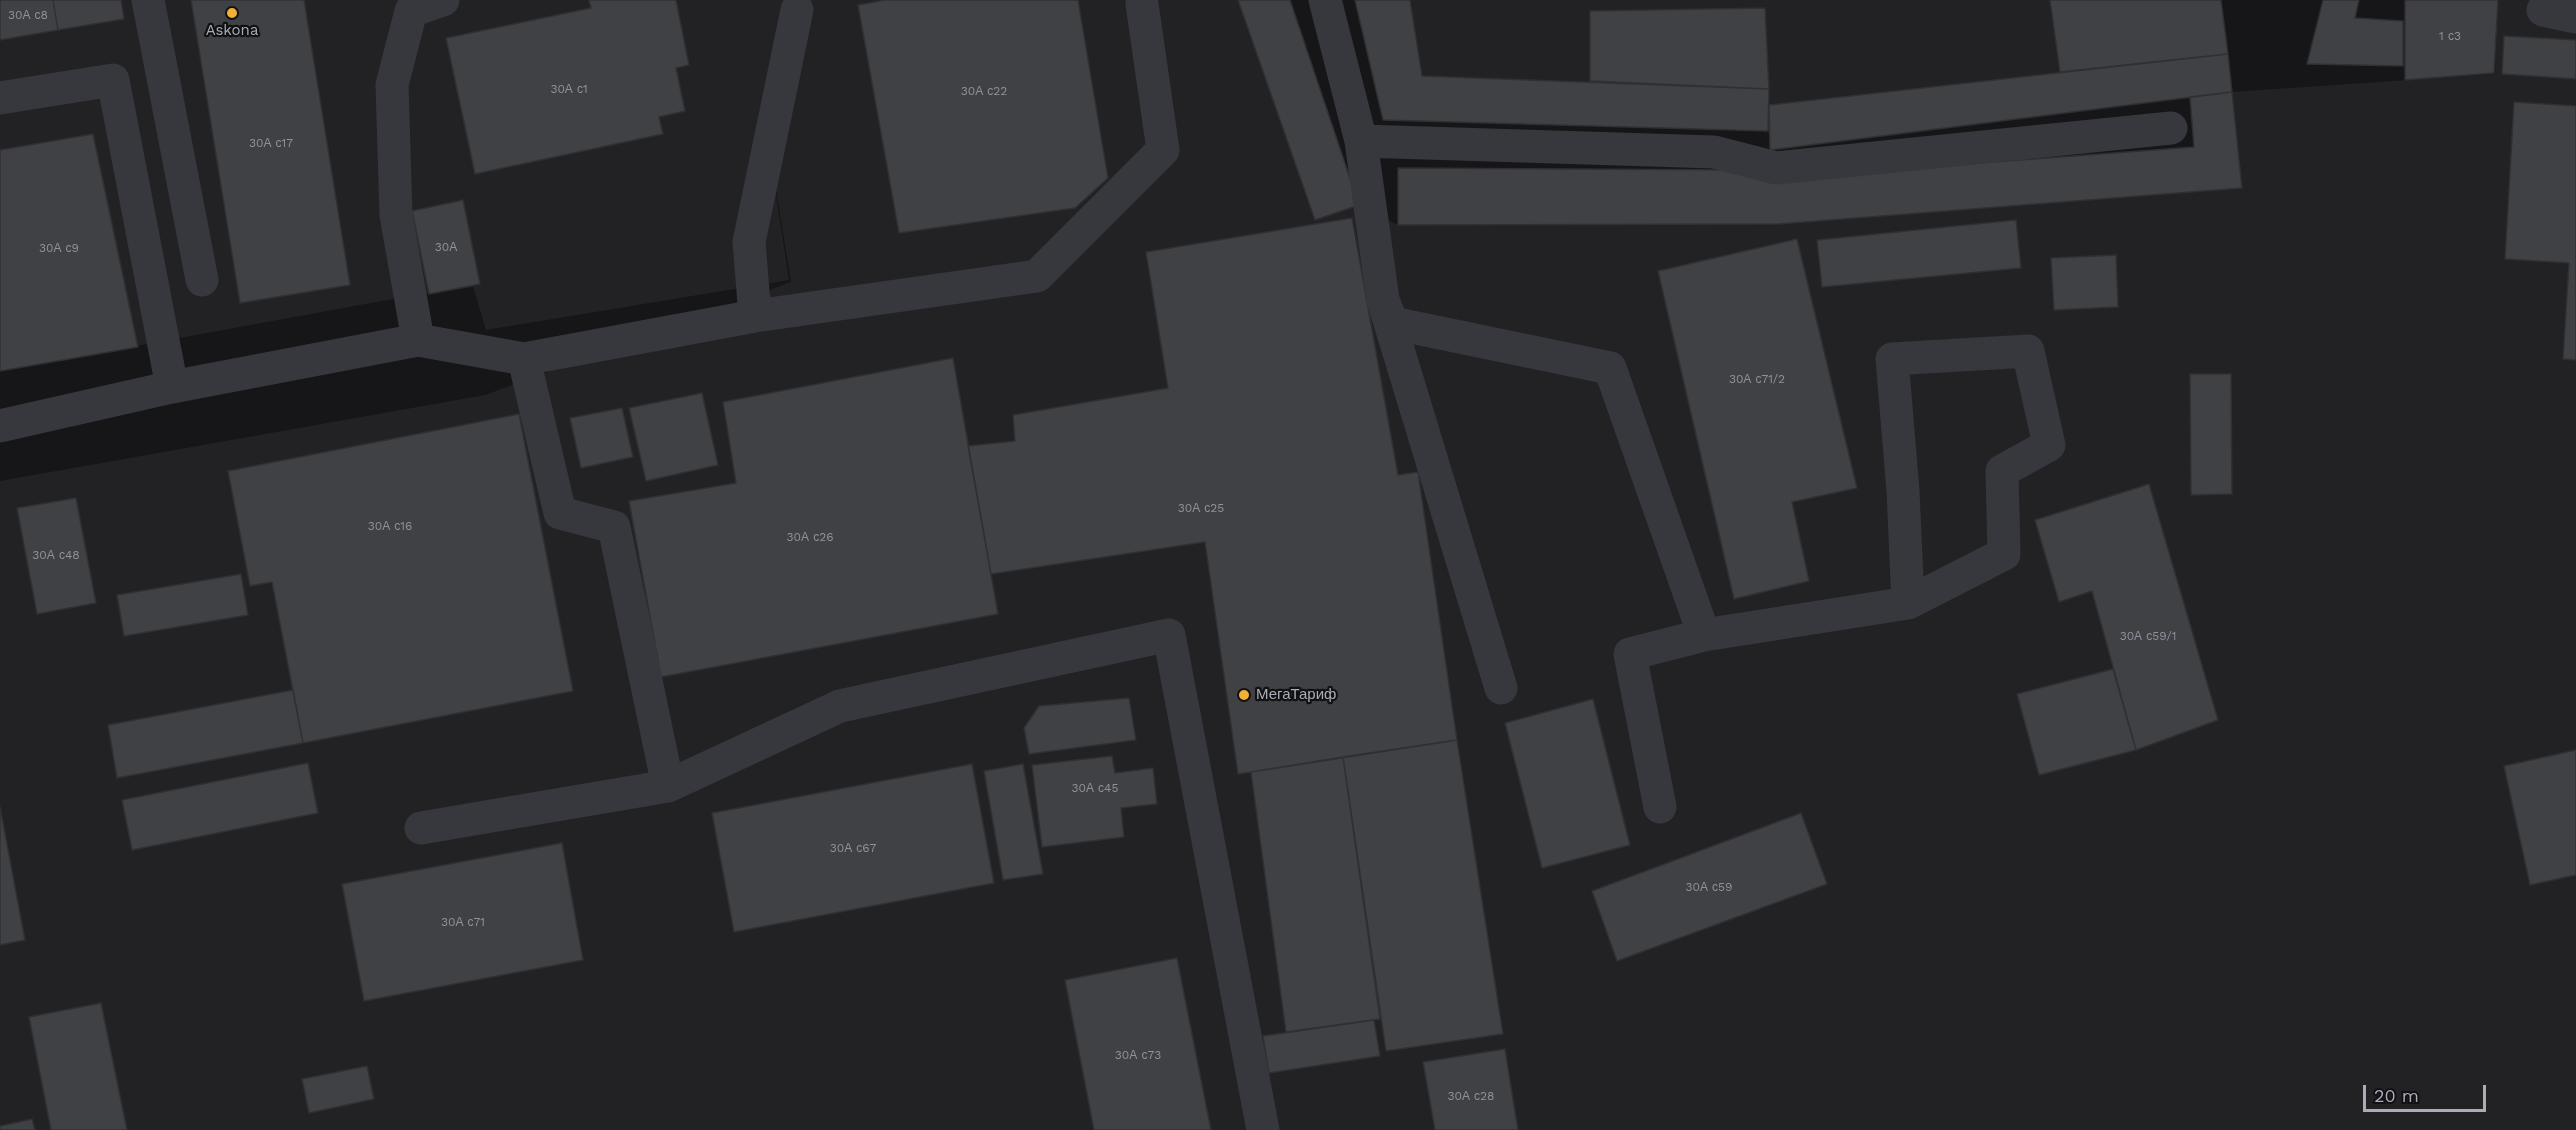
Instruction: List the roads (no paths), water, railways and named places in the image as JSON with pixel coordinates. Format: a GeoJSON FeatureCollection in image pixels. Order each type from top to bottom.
{"type":"FeatureCollection","features":[{"type":"Feature","properties":{"kind":"lane"},"geometry":{"type":"LineString","coordinates":[[148,0],[202,280]]}},
{"type":"Feature","properties":{"kind":"lane"},"geometry":{"type":"LineString","coordinates":[[418,340],[396,215],[392,85],[411,11],[443,0]]}},
{"type":"Feature","properties":{"kind":"lane"},"geometry":{"type":"LineString","coordinates":[[1325,0],[1361,141],[1383,300],[1392,323],[1501,688]]}},
{"type":"Feature","properties":{"kind":"lane"},"geometry":{"type":"LineString","coordinates":[[0,426],[172,387],[418,340],[524,359],[755,316],[1037,276],[1163,150],[1142,4]]}},
{"type":"Feature","properties":{"kind":"lane"},"geometry":{"type":"LineString","coordinates":[[755,316],[749,242],[797,10]]}},
{"type":"Feature","properties":{"kind":"lane"},"geometry":{"type":"LineString","coordinates":[[2543,10],[2576,16]]}},
{"type":"Feature","properties":{"kind":"lane"},"geometry":{"type":"LineString","coordinates":[[0,98],[113,80],[172,387]]}},
{"type":"Feature","properties":{"kind":"lane"},"geometry":{"type":"LineString","coordinates":[[1361,141],[1714,152],[1776,168],[2170,128]]}},
{"type":"Feature","properties":{"kind":"lane"},"geometry":{"type":"LineString","coordinates":[[1392,323],[1610,368],[1704,635]]}},
{"type":"Feature","properties":{"kind":"lane"},"geometry":{"type":"LineString","coordinates":[[1660,807],[1630,654],[1704,635],[1908,603],[2004,554],[2002,471],[2049,445],[2028,351],[1892,360],[1904,491],[1908,603]]}},
{"type":"Feature","properties":{"kind":"lane"},"geometry":{"type":"LineString","coordinates":[[524,359],[560,513],[614,527],[668,786]]}},
{"type":"Feature","properties":{"kind":"lane"},"geometry":{"type":"LineString","coordinates":[[421,828],[668,786],[840,706],[1169,635],[1263,1130]]}},
{"type":"Feature","properties":{"kind":"place","name":"Askona"},"geometry":{"type":"Point","coordinates":[232,13]}},
{"type":"Feature","properties":{"kind":"place","name":"МегаТариф"},"geometry":{"type":"Point","coordinates":[1244,695]}}]}
